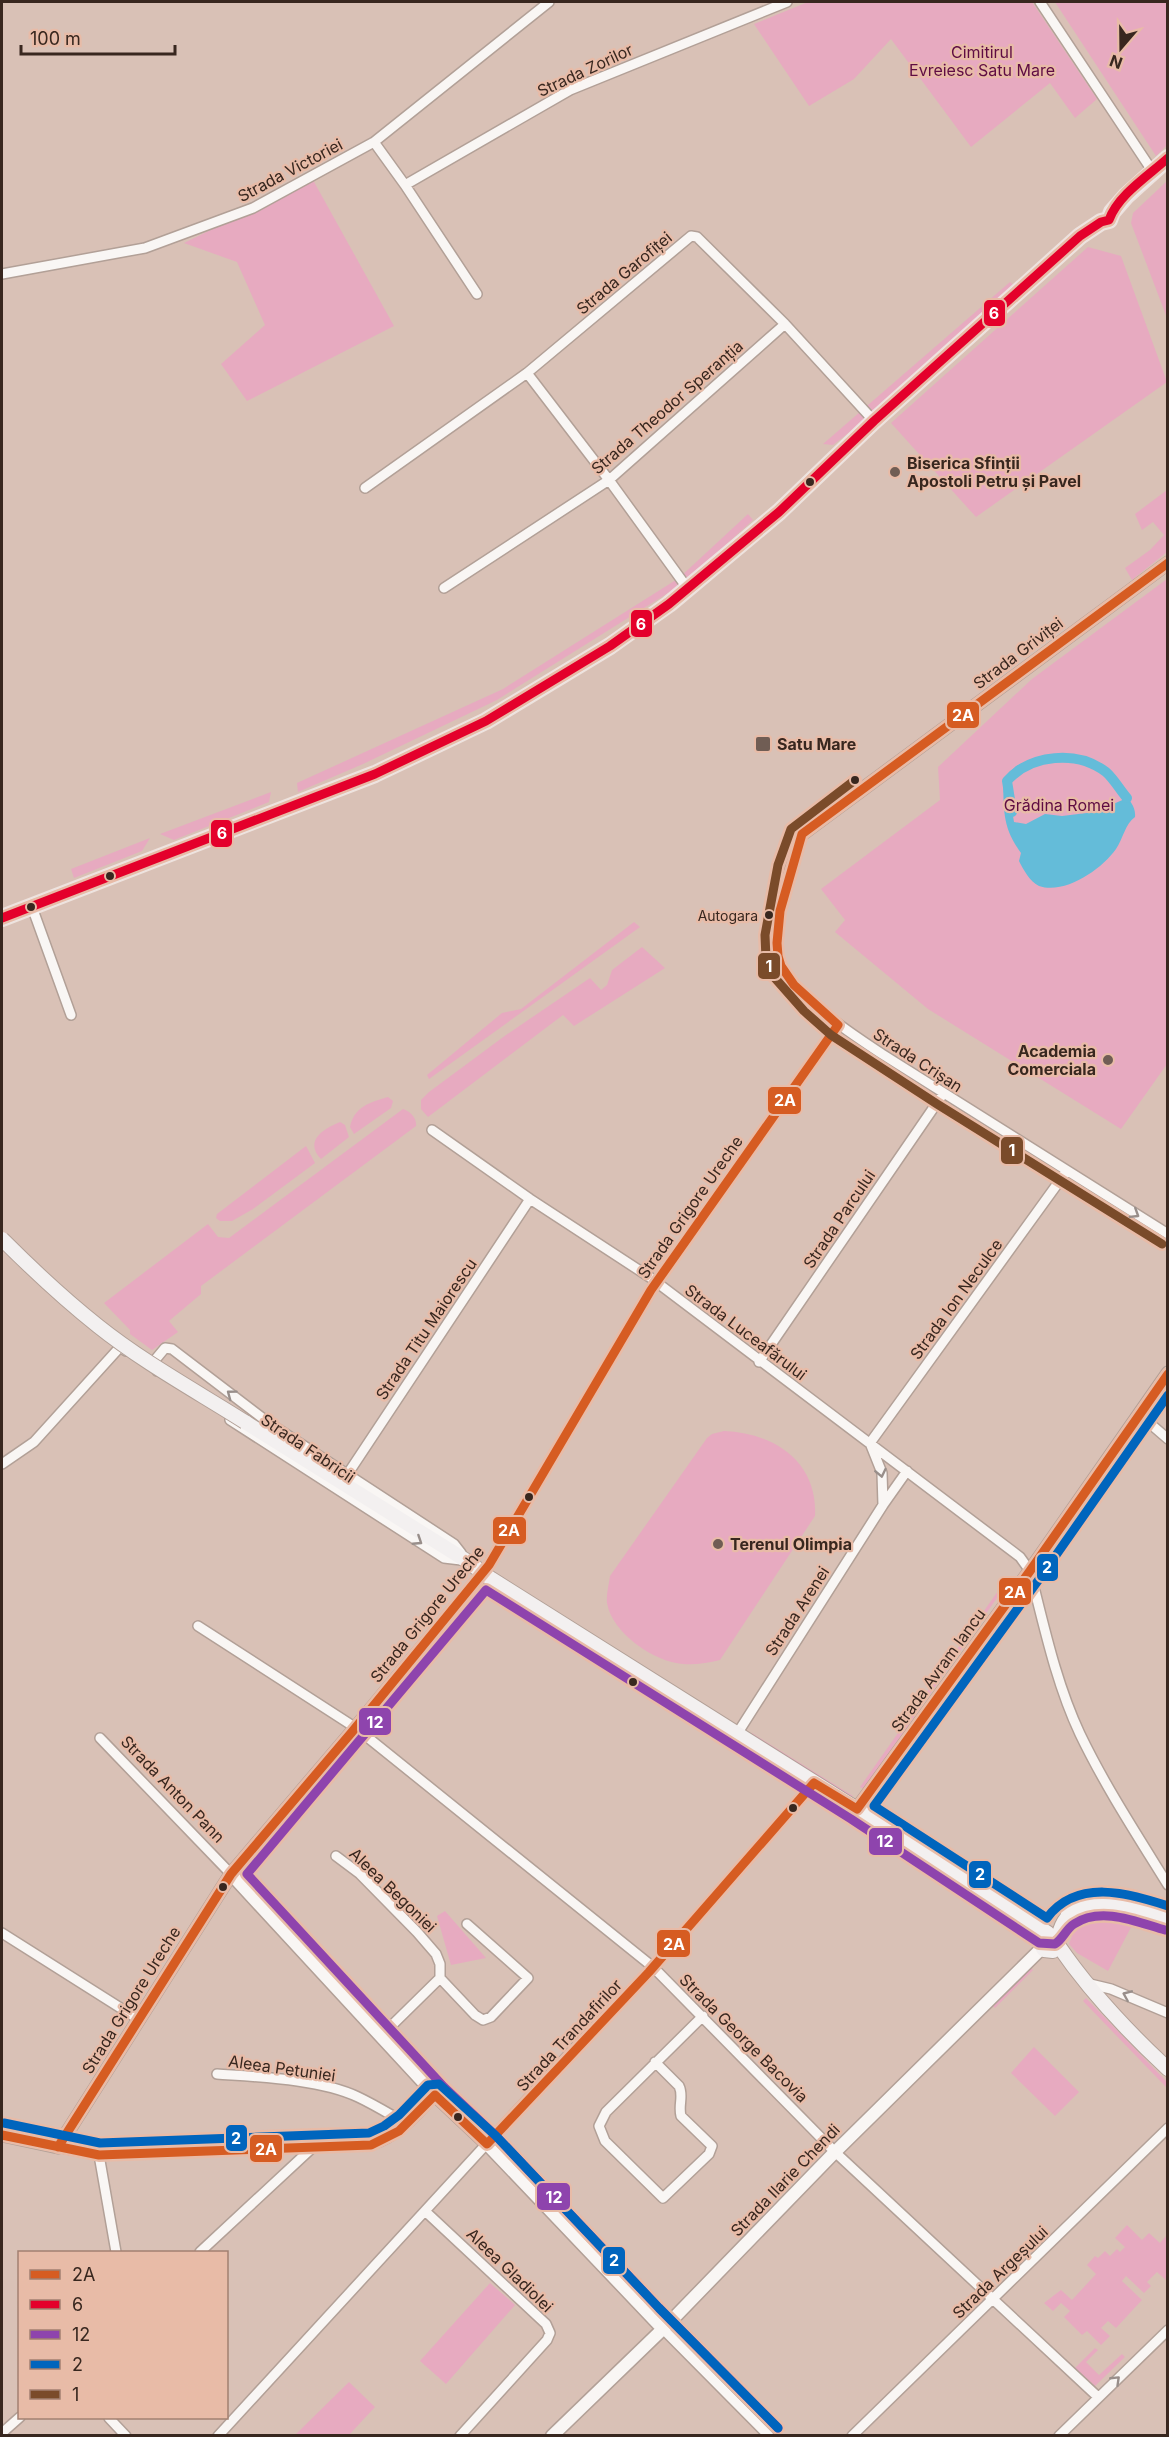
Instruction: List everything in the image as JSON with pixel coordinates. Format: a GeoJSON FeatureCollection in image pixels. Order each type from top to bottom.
{"type":"FeatureCollection","features":[{"type":"Feature","properties":{"kind":"main road"},"geometry":{"type":"LineString","coordinates":[[3,918],[375,774],[486,721],[620,639],[687,589],[779,512],[874,421],[1167,158]]}},
{"type":"Feature","properties":{"kind":"main road","name":"Strada Fabricii"},"geometry":{"type":"LineString","coordinates":[[2,1239],[37,1274],[99,1327],[245,1422],[467,1561],[483,1574],[857,1809],[1048,1939],[1122,2026],[1167,2069]]}},
{"type":"Feature","properties":{"kind":"main road"},"geometry":{"type":"LineString","coordinates":[[1048,1939],[1074,1910],[1088,1905],[1107,1904],[1131,1908],[1167,1919]]}},
{"type":"Feature","properties":{"kind":"street","name":"Strada Victoriei"},"geometry":{"type":"LineString","coordinates":[[2,274],[145,248],[253,208],[374,142],[549,2]]}},
{"type":"Feature","properties":{"kind":"street","name":"Strada Zorilor"},"geometry":{"type":"LineString","coordinates":[[405,185],[570,90],[787,2]]}},
{"type":"Feature","properties":{"kind":"street"},"geometry":{"type":"LineString","coordinates":[[1040,2],[1153,172]]}},
{"type":"Feature","properties":{"kind":"street"},"geometry":{"type":"LineString","coordinates":[[374,142],[477,294]]}},
{"type":"Feature","properties":{"kind":"street","name":"Strada Garofiței"},"geometry":{"type":"LineString","coordinates":[[365,488],[527,373],[691,236],[697,237],[785,324],[874,421]]}},
{"type":"Feature","properties":{"kind":"street","name":"Strada Theodor Speranția"},"geometry":{"type":"LineString","coordinates":[[444,588],[609,480],[785,324]]}},
{"type":"Feature","properties":{"kind":"street"},"geometry":{"type":"LineString","coordinates":[[527,373],[609,480],[687,589]]}},
{"type":"Feature","properties":{"kind":"street","name":"Strada Griviței"},"geometry":{"type":"LineString","coordinates":[[802,834],[1167,563]]}},
{"type":"Feature","properties":{"kind":"street","name":"Strada Crișan"},"geometry":{"type":"LineString","coordinates":[[802,834],[790,868],[777,936],[778,956],[784,970],[795,985],[838,1024],[943,1094],[1167,1234]]}},
{"type":"Feature","properties":{"kind":"street"},"geometry":{"type":"LineString","coordinates":[[32,907],[71,1015]]}},
{"type":"Feature","properties":{"kind":"street","name":"Strada Grigore Ureche"},"geometry":{"type":"LineString","coordinates":[[58,2147],[231,1874],[356,1728],[483,1574],[657,1283],[838,1024]]}},
{"type":"Feature","properties":{"kind":"street","name":"Strada Parcului"},"geometry":{"type":"LineString","coordinates":[[759,1362],[943,1094]]}},
{"type":"Feature","properties":{"kind":"street","name":"Strada Luceafărului"},"geometry":{"type":"LineString","coordinates":[[432,1130],[530,1199],[657,1283],[1020,1557],[1030,1572]]}},
{"type":"Feature","properties":{"kind":"street","name":"Strada Ion Neculce"},"geometry":{"type":"LineString","coordinates":[[870,1443],[1066,1172]]}},
{"type":"Feature","properties":{"kind":"street","name":"Strada Titu Maiorescu"},"geometry":{"type":"LineString","coordinates":[[347,1475],[530,1199]]}},
{"type":"Feature","properties":{"kind":"street"},"geometry":{"type":"LineString","coordinates":[[2,1464],[34,1442],[120,1347],[157,1373]]}},
{"type":"Feature","properties":{"kind":"street","name":"Strada Fabricii"},"geometry":{"type":"LineString","coordinates":[[165,1348],[172,1349],[269,1422],[454,1544],[467,1561],[444,1558],[157,1373],[155,1360],[165,1348]]}},
{"type":"Feature","properties":{"kind":"street","name":"Strada Avram Iancu"},"geometry":{"type":"LineString","coordinates":[[857,1809],[1030,1572],[1167,1373]]}},
{"type":"Feature","properties":{"kind":"street"},"geometry":{"type":"LineString","coordinates":[[1139,1414],[1167,1439]]}},
{"type":"Feature","properties":{"kind":"street"},"geometry":{"type":"LineString","coordinates":[[870,1443],[882,1473],[883,1505]]}},
{"type":"Feature","properties":{"kind":"street","name":"Strada Arenei"},"geometry":{"type":"LineString","coordinates":[[737,1734],[907,1471]]}},
{"type":"Feature","properties":{"kind":"street"},"geometry":{"type":"LineString","coordinates":[[1030,1572],[1063,1693],[1080,1733],[1110,1791],[1167,1885]]}},
{"type":"Feature","properties":{"kind":"street","name":"Strada George Bacovia"},"geometry":{"type":"LineString","coordinates":[[198,1626],[356,1728],[653,1967],[835,2152],[1098,2397]]}},
{"type":"Feature","properties":{"kind":"street","name":"Strada Anton Pann"},"geometry":{"type":"LineString","coordinates":[[100,1738],[231,1874],[435,2095],[488,2144],[663,2329],[769,2436]]}},
{"type":"Feature","properties":{"kind":"street","name":"Strada Trandafirilor"},"geometry":{"type":"LineString","coordinates":[[219,2436],[653,1967],[814,1783]]}},
{"type":"Feature","properties":{"kind":"street","name":"Aleea Begoniei"},"geometry":{"type":"LineString","coordinates":[[336,1856],[360,1874],[430,1947],[440,1964],[440,1978],[475,2015],[483,2020],[490,2017],[528,1978],[467,1924]]}},
{"type":"Feature","properties":{"kind":"street"},"geometry":{"type":"LineString","coordinates":[[2,1933],[138,2019]]}},
{"type":"Feature","properties":{"kind":"street","name":"Strada Ilarie Chendi"},"geometry":{"type":"LineString","coordinates":[[552,2436],[663,2329],[835,2152],[1048,1939]]}},
{"type":"Feature","properties":{"kind":"street"},"geometry":{"type":"LineString","coordinates":[[381,2036],[440,1978]]}},
{"type":"Feature","properties":{"kind":"street"},"geometry":{"type":"LineString","coordinates":[[1085,1983],[1100,1984],[1167,2013]]}},
{"type":"Feature","properties":{"kind":"street"},"geometry":{"type":"LineString","coordinates":[[655,2062],[682,2091],[679,2109],[681,2116],[712,2146],[709,2154],[663,2198],[605,2141],[598,2126],[606,2112],[655,2062],[703,2016]]}},
{"type":"Feature","properties":{"kind":"street","name":"Aleea Petuniei"},"geometry":{"type":"LineString","coordinates":[[217,2074],[275,2079],[333,2088],[358,2097],[407,2124]]}},
{"type":"Feature","properties":{"kind":"street"},"geometry":{"type":"LineString","coordinates":[[2,2135],[99,2155],[371,2145],[388,2139],[407,2124],[435,2095]]}},
{"type":"Feature","properties":{"kind":"street","name":"Strada Argeșului"},"geometry":{"type":"LineString","coordinates":[[852,2436],[1167,2128]]}},
{"type":"Feature","properties":{"kind":"street"},"geometry":{"type":"LineString","coordinates":[[202,2251],[312,2148]]}},
{"type":"Feature","properties":{"kind":"street"},"geometry":{"type":"LineString","coordinates":[[99,2155],[116,2251]]}},
{"type":"Feature","properties":{"kind":"street","name":"Aleea Gladiolei"},"geometry":{"type":"LineString","coordinates":[[425,2211],[546,2324],[550,2333],[534,2355],[460,2436]]}},
{"type":"Feature","properties":{"kind":"street"},"geometry":{"type":"LineString","coordinates":[[1059,2436],[1167,2330]]}},
{"type":"Feature","properties":{"kind":"street"},"geometry":{"type":"LineString","coordinates":[[2,2433],[18,2418]]}},
{"type":"Feature","properties":{"kind":"street"},"geometry":{"type":"LineString","coordinates":[[110,2419],[126,2436]]}},
{"type":"Feature","properties":{"kind":"green space","name":"Cimitirul Evreiesc Satu Mare"},"geometry":{"type":"Polygon","coordinates":[[[808,2],[1032,2],[1097,99],[1075,118],[1050,83],[971,147],[891,39],[854,79],[809,106],[754,24],[808,2]]]}},
{"type":"Feature","properties":{"kind":"green space","name":"Cimitirul Evreiesc Satu Mare"},"geometry":{"type":"Polygon","coordinates":[[[1055,2],[1167,2],[1167,145],[1156,156],[1055,2]]]}},
{"type":"Feature","properties":{"kind":"green space"},"geometry":{"type":"Polygon","coordinates":[[[313,180],[394,326],[247,401],[221,364],[265,325],[237,262],[184,243],[313,180]]]}},
{"type":"Feature","properties":{"kind":"green space"},"geometry":{"type":"Polygon","coordinates":[[[1167,181],[1167,318],[1131,223],[1133,213],[1167,181]]]}},
{"type":"Feature","properties":{"kind":"green space"},"geometry":{"type":"Polygon","coordinates":[[[1088,247],[1121,256],[1167,382],[976,517],[891,423],[1088,247]]]}},
{"type":"Feature","properties":{"kind":"green space"},"geometry":{"type":"Polygon","coordinates":[[[1010,282],[1016,287],[870,416],[833,445],[823,444],[1010,282]]]}},
{"type":"Feature","properties":{"kind":"green space"},"geometry":{"type":"Polygon","coordinates":[[[1167,490],[1167,552],[1132,580],[1125,568],[1150,550],[1164,535],[1153,522],[1142,530],[1135,514],[1167,490]]]}},
{"type":"Feature","properties":{"kind":"green space"},"geometry":{"type":"Polygon","coordinates":[[[748,514],[753,520],[684,583],[497,700],[363,764],[298,792],[297,783],[503,689],[679,578],[748,514]]]}},
{"type":"Feature","properties":{"kind":"green space","name":"Grădina Romei"},"geometry":{"type":"Polygon","coordinates":[[[1167,579],[1167,1064],[1121,1129],[928,1009],[835,932],[845,920],[821,889],[940,800],[938,767],[1032,679],[1167,579]]]}},
{"type":"Feature","properties":{"kind":"green space"},"geometry":{"type":"Polygon","coordinates":[[[271,792],[269,802],[174,840],[160,834],[271,792]]]}},
{"type":"Feature","properties":{"kind":"green space"},"geometry":{"type":"Polygon","coordinates":[[[150,838],[142,851],[74,878],[71,869],[150,838]]]}},
{"type":"Feature","properties":{"kind":"green space"},"geometry":{"type":"Polygon","coordinates":[[[634,922],[640,927],[429,1079],[427,1075],[502,1013],[521,1009],[634,922]]]}},
{"type":"Feature","properties":{"kind":"green space"},"geometry":{"type":"Polygon","coordinates":[[[642,947],[665,968],[574,1026],[563,1015],[428,1117],[421,1109],[421,1100],[429,1092],[506,1035],[590,978],[601,990],[607,985],[612,970],[642,947]]]}},
{"type":"Feature","properties":{"kind":"green space"},"geometry":{"type":"Polygon","coordinates":[[[388,1097],[393,1101],[391,1108],[354,1134],[350,1127],[359,1110],[369,1103],[388,1097]]]}},
{"type":"Feature","properties":{"kind":"green space"},"geometry":{"type":"Polygon","coordinates":[[[403,1109],[412,1115],[416,1126],[201,1286],[201,1294],[169,1321],[178,1332],[152,1350],[130,1334],[130,1330],[104,1303],[208,1224],[218,1237],[229,1238],[403,1109]]]}},
{"type":"Feature","properties":{"kind":"green space"},"geometry":{"type":"Polygon","coordinates":[[[340,1122],[345,1125],[349,1137],[321,1159],[314,1147],[315,1141],[327,1128],[340,1122]]]}},
{"type":"Feature","properties":{"kind":"green space"},"geometry":{"type":"Polygon","coordinates":[[[306,1146],[315,1163],[253,1209],[232,1221],[220,1221],[216,1218],[217,1214],[306,1146]]]}},
{"type":"Feature","properties":{"kind":"green space"},"geometry":{"type":"Polygon","coordinates":[[[724,1431],[760,1438],[790,1454],[801,1466],[809,1480],[814,1497],[815,1516],[720,1660],[692,1664],[672,1662],[636,1644],[617,1625],[607,1603],[610,1576],[707,1438],[724,1431]]]}},
{"type":"Feature","properties":{"kind":"green space"},"geometry":{"type":"Polygon","coordinates":[[[1005,1581],[1008,1582],[864,1789],[860,1787],[1005,1581]]]}},
{"type":"Feature","properties":{"kind":"green space"},"geometry":{"type":"Polygon","coordinates":[[[1021,1594],[1024,1596],[880,1802],[876,1798],[1021,1594]]]}},
{"type":"Feature","properties":{"kind":"green space"},"geometry":{"type":"Polygon","coordinates":[[[752,1733],[853,1796],[851,1797],[752,1737],[752,1733]]]}},
{"type":"Feature","properties":{"kind":"green space"},"geometry":{"type":"Polygon","coordinates":[[[742,1745],[797,1781],[795,1783],[740,1749],[742,1745]]]}},
{"type":"Feature","properties":{"kind":"green space"},"geometry":{"type":"Polygon","coordinates":[[[833,1803],[920,1857],[1021,1929],[1029,1941],[832,1807],[833,1803]]]}},
{"type":"Feature","properties":{"kind":"green space"},"geometry":{"type":"Polygon","coordinates":[[[883,1812],[1050,1920],[1042,1923],[1031,1917],[881,1817],[883,1812]]]}},
{"type":"Feature","properties":{"kind":"green space"},"geometry":{"type":"Polygon","coordinates":[[[1114,1910],[1137,1916],[1108,1971],[1077,1953],[1069,1944],[1075,1928],[1086,1913],[1114,1910]]]}},
{"type":"Feature","properties":{"kind":"green space"},"geometry":{"type":"Polygon","coordinates":[[[445,1911],[486,1958],[451,1965],[437,1916],[445,1911]]]}},
{"type":"Feature","properties":{"kind":"green space"},"geometry":{"type":"Polygon","coordinates":[[[1030,1967],[1033,1970],[995,2008],[991,2004],[1030,1967]]]}},
{"type":"Feature","properties":{"kind":"green space"},"geometry":{"type":"Polygon","coordinates":[[[1086,1998],[1167,2082],[1167,2088],[1083,2001],[1086,1998]]]}},
{"type":"Feature","properties":{"kind":"green space"},"geometry":{"type":"Polygon","coordinates":[[[1034,2047],[1079,2092],[1055,2116],[1011,2073],[1034,2047]]]}},
{"type":"Feature","properties":{"kind":"green space"},"geometry":{"type":"Polygon","coordinates":[[[1127,2225],[1142,2240],[1149,2233],[1160,2243],[1167,2235],[1167,2281],[1157,2272],[1147,2282],[1151,2286],[1144,2293],[1126,2276],[1122,2281],[1142,2300],[1116,2328],[1108,2321],[1101,2328],[1110,2336],[1101,2345],[1087,2331],[1082,2335],[1064,2317],[1070,2311],[1061,2303],[1053,2311],[1044,2303],[1061,2290],[1072,2300],[1096,2274],[1087,2265],[1095,2256],[1098,2258],[1105,2251],[1110,2256],[1117,2249],[1120,2252],[1125,2247],[1115,2238],[1127,2225]]]}},
{"type":"Feature","properties":{"kind":"green space"},"geometry":{"type":"Polygon","coordinates":[[[490,2283],[515,2305],[446,2384],[420,2361],[490,2283]]]}},
{"type":"Feature","properties":{"kind":"green space"},"geometry":{"type":"Polygon","coordinates":[[[1095,2348],[1098,2350],[1086,2362],[1099,2375],[1122,2354],[1125,2357],[1095,2386],[1075,2368],[1095,2348]]]}},
{"type":"Feature","properties":{"kind":"green space"},"geometry":{"type":"Polygon","coordinates":[[[349,2382],[375,2407],[349,2435],[295,2435],[349,2382]]]}},
{"type":"Feature","properties":{"kind":"water"},"geometry":{"type":"Polygon","coordinates":[[[1044,755],[1081,758],[1098,765],[1106,772],[1115,781],[1132,804],[1135,810],[1135,817],[1110,857],[1092,872],[1071,884],[1049,888],[1036,884],[1019,861],[1021,853],[1010,835],[1004,809],[1003,779],[1016,766],[1044,755]],[[1046,758],[1017,769],[1007,781],[1014,822],[1026,824],[1045,814],[1062,816],[1095,812],[1127,798],[1107,773],[1083,759],[1046,758]]]}},
{"type":"Feature","properties":{"kind":"waterway"},"geometry":{"type":"LineString","coordinates":[[1012,812],[1007,781],[1029,765],[1055,758],[1082,760],[1094,765],[1106,772],[1127,798]]}},
{"type":"Feature","properties":{"kind":"transit line","name":"6"},"geometry":{"type":"LineString","coordinates":[[2,918],[375,774],[486,721],[610,646],[669,604],[779,512],[874,421],[1080,236],[1101,222],[1109,220],[1126,194],[1168,158]]}},
{"type":"Feature","properties":{"kind":"transit line","name":"2A"},"geometry":{"type":"LineString","coordinates":[[58,2147],[231,1874],[352,1732],[489,1565],[651,1290],[838,1025],[794,985],[781,966],[778,956],[780,911],[802,834],[1168,563]]}},
{"type":"Feature","properties":{"kind":"transit line","name":"1"},"geometry":{"type":"LineString","coordinates":[[855,780],[791,829],[778,865],[765,935],[766,959],[774,977],[804,1011],[831,1035],[1162,1244]]}},
{"type":"Feature","properties":{"kind":"transit line","name":"2A"},"geometry":{"type":"LineString","coordinates":[[2,2135],[99,2155],[371,2145],[399,2131],[435,2095],[487,2144],[649,1972],[814,1783],[857,1809],[1030,1571],[1168,1374]]}},
{"type":"Feature","properties":{"kind":"transit line","name":"2"},"geometry":{"type":"LineString","coordinates":[[1168,1395],[1040,1578],[874,1806],[1047,1918],[1059,1905],[1073,1897],[1088,1893],[1120,1894],[1168,1906]]}},
{"type":"Feature","properties":{"kind":"transit line","name":"12"},"geometry":{"type":"LineString","coordinates":[[778,2428],[659,2308],[496,2136],[444,2087],[247,1874],[486,1590],[851,1819],[1039,1943],[1055,1944],[1074,1924],[1096,1916],[1119,1917],[1165,1930]]}},
{"type":"Feature","properties":{"kind":"transit line","name":"2"},"geometry":{"type":"LineString","coordinates":[[4,2123],[100,2143],[369,2133],[399,2115],[428,2085],[439,2084],[496,2136],[659,2308],[778,2428]]}},
{"type":"Feature","properties":{"kind":"place","name":"Biserica Sfinții Apostoli Petru și Pavel"},"geometry":{"type":"Point","coordinates":[895,472]}},
{"type":"Feature","properties":{"kind":"place","name":"Satu Mare"},"geometry":{"type":"Point","coordinates":[763,744]}},
{"type":"Feature","properties":{"kind":"place","name":"Autogara"},"geometry":{"type":"Point","coordinates":[769,915]}},
{"type":"Feature","properties":{"kind":"place","name":"Academia Comerciala"},"geometry":{"type":"Point","coordinates":[1108,1060]}},
{"type":"Feature","properties":{"kind":"place","name":"Terenul Olimpia"},"geometry":{"type":"Point","coordinates":[718,1544]}}]}
